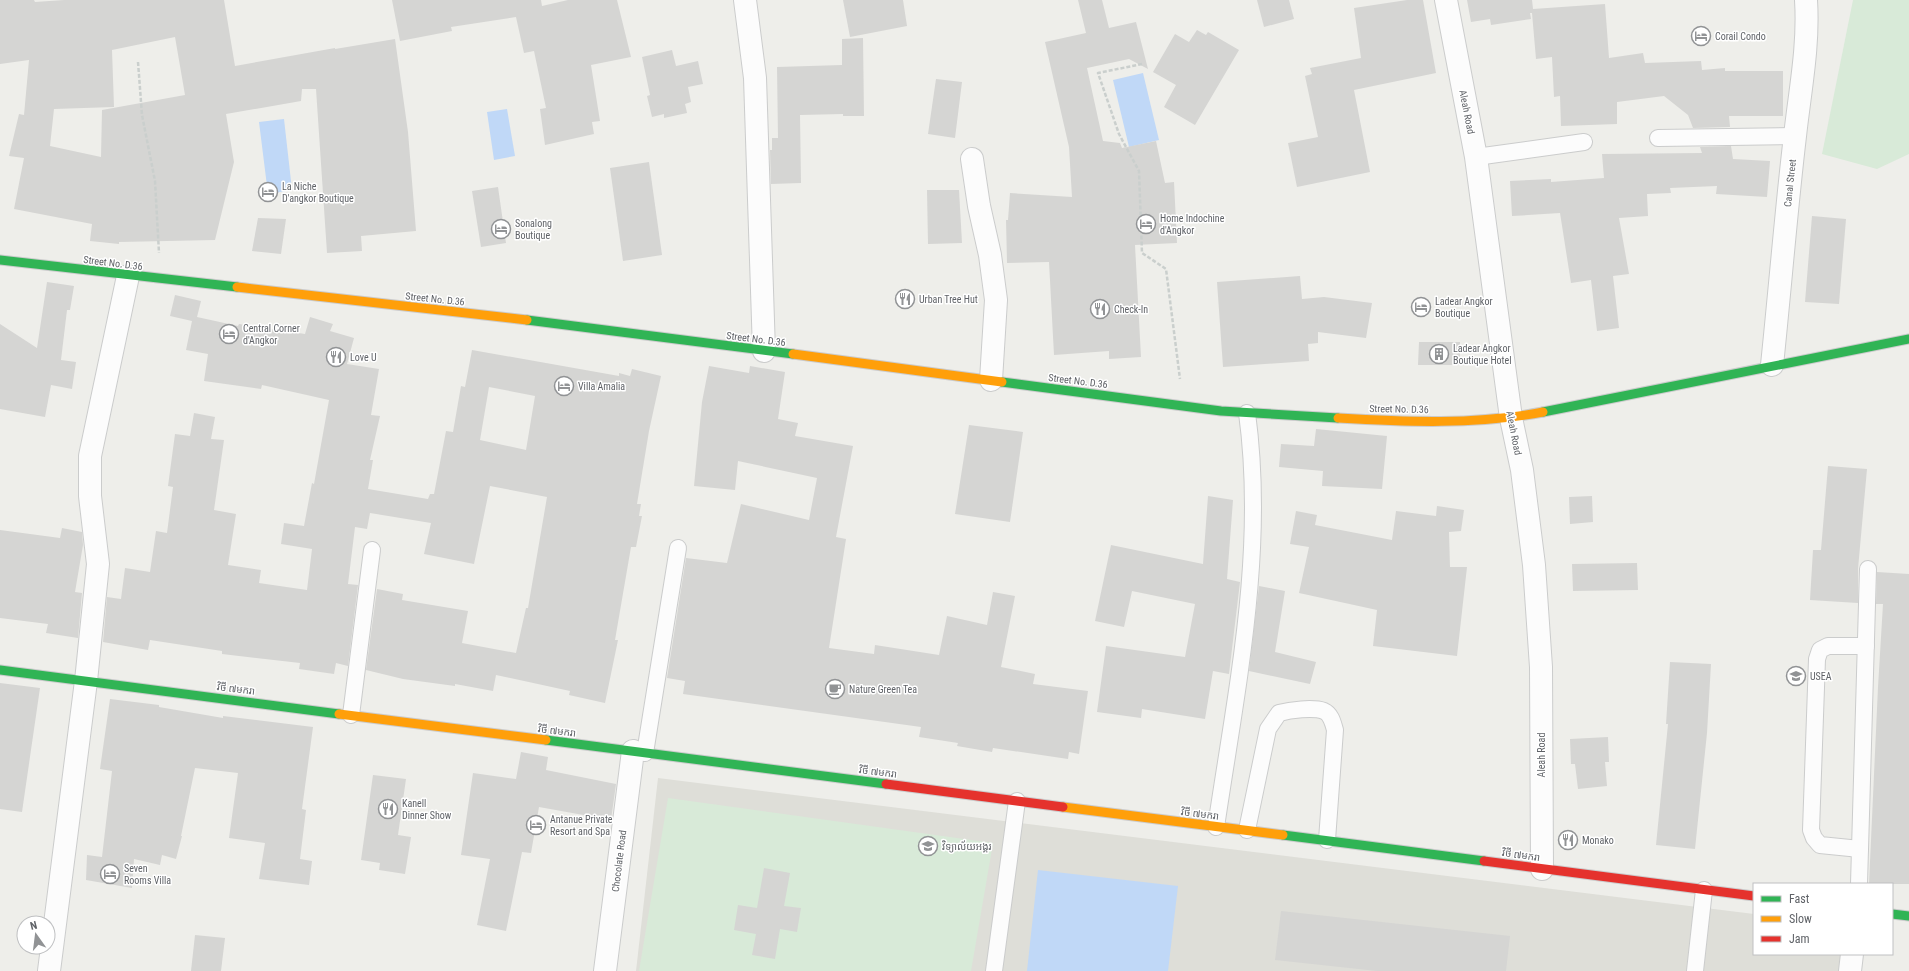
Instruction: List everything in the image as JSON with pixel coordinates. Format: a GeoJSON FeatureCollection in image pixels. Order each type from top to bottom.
{"type":"FeatureCollection","features":[{"type":"Feature","properties":{"kind":"street"},"geometry":{"type":"LineString","coordinates":[[745,0],[755,78],[764,351]]}},
{"type":"Feature","properties":{"kind":"street","name":"Aleah Road"},"geometry":{"type":"LineString","coordinates":[[1446,0],[1476,156],[1511,418],[1522,470],[1533,558],[1541,659],[1542,869]]}},
{"type":"Feature","properties":{"kind":"street","name":"Canal Street"},"geometry":{"type":"LineString","coordinates":[[1772,365],[1795,136],[1807,37],[1806,0]]}},
{"type":"Feature","properties":{"kind":"street"},"geometry":{"type":"LineString","coordinates":[[972,159],[979,206],[990,255],[996,300],[991,380]]}},
{"type":"Feature","properties":{"kind":"street","name":"Street No. D.36"},"geometry":{"type":"LineString","coordinates":[[0,260],[160,280],[563,324],[1184,406],[1248,413],[1402,422],[1511,418],[1909,339]]}},
{"type":"Feature","properties":{"kind":"street"},"geometry":{"type":"LineString","coordinates":[[49,971],[86,681],[98,564],[90,496],[90,456],[128,276]]}},
{"type":"Feature","properties":{"kind":"street","name":"វិថី ៧មករា"},"geometry":{"type":"LineString","coordinates":[[0,670],[1753,896]]}},
{"type":"Feature","properties":{"kind":"street","name":"Chocolate Road"},"geometry":{"type":"LineString","coordinates":[[605,971],[639,752]]}},
{"type":"Feature","properties":{"kind":"street"},"geometry":{"type":"LineString","coordinates":[[1893,914],[1909,916]]}},
{"type":"Feature","properties":{"kind":"street"},"geometry":{"type":"LineString","coordinates":[[1850,971],[1852,955]]}},
{"type":"Feature","properties":{"kind":"lane"},"geometry":{"type":"LineString","coordinates":[[1658,138],[1795,136]]}},
{"type":"Feature","properties":{"kind":"lane"},"geometry":{"type":"LineString","coordinates":[[1476,156],[1584,142]]}},
{"type":"Feature","properties":{"kind":"lane"},"geometry":{"type":"LineString","coordinates":[[1216,827],[1248,608],[1254,543],[1252,445],[1248,413]]}},
{"type":"Feature","properties":{"kind":"lane"},"geometry":{"type":"LineString","coordinates":[[639,752],[678,548]]}},
{"type":"Feature","properties":{"kind":"lane"},"geometry":{"type":"LineString","coordinates":[[350,715],[372,550]]}},
{"type":"Feature","properties":{"kind":"lane"},"geometry":{"type":"LineString","coordinates":[[1859,883],[1868,569]]}},
{"type":"Feature","properties":{"kind":"lane"},"geometry":{"type":"LineString","coordinates":[[1860,849],[1820,845],[1814,838],[1811,830],[1817,659],[1820,650],[1828,646],[1866,646]]}},
{"type":"Feature","properties":{"kind":"lane"},"geometry":{"type":"LineString","coordinates":[[1247,830],[1268,729],[1279,713],[1293,709],[1324,711],[1332,719],[1335,730],[1327,840]]}},
{"type":"Feature","properties":{"kind":"lane"},"geometry":{"type":"LineString","coordinates":[[994,971],[1017,801]]}},
{"type":"Feature","properties":{"kind":"lane"},"geometry":{"type":"LineString","coordinates":[[1695,971],[1704,890]]}},
{"type":"Feature","properties":{"kind":"path"},"geometry":{"type":"LineString","coordinates":[[138,62],[142,115],[155,181],[160,280]]}},
{"type":"Feature","properties":{"kind":"path"},"geometry":{"type":"LineString","coordinates":[[1142,64],[1098,73],[1119,134],[1139,171],[1142,254],[1166,269],[1184,406]]}},
{"type":"Feature","properties":{"kind":"shaded area","name":"វិទ្យាល័យអង្គរ"},"geometry":{"type":"Polygon","coordinates":[[[658,778],[1753,914],[1753,955],[1844,955],[1842,971],[636,971],[658,778]]]}},
{"type":"Feature","properties":{"kind":"green space"},"geometry":{"type":"Polygon","coordinates":[[[1853,0],[1909,0],[1909,154],[1877,169],[1822,154],[1853,0]]]}},
{"type":"Feature","properties":{"kind":"green space"},"geometry":{"type":"Polygon","coordinates":[[[668,798],[993,843],[971,971],[639,971],[668,798]]]}},
{"type":"Feature","properties":{"kind":"water"},"geometry":{"type":"Polygon","coordinates":[[[1143,73],[1159,140],[1129,147],[1113,80],[1143,73]]]}},
{"type":"Feature","properties":{"kind":"water"},"geometry":{"type":"Polygon","coordinates":[[[507,109],[515,156],[494,160],[487,112],[507,109]]]}},
{"type":"Feature","properties":{"kind":"water"},"geometry":{"type":"Polygon","coordinates":[[[284,119],[292,190],[268,194],[259,122],[284,119]]]}},
{"type":"Feature","properties":{"kind":"water"},"geometry":{"type":"Polygon","coordinates":[[[1038,870],[1178,886],[1168,971],[1027,971],[1038,870]]]}},
{"type":"Feature","properties":{"kind":"building"},"geometry":{"type":"Polygon","coordinates":[[[0,0],[34,0],[35,2],[64,0],[224,0],[235,66],[395,39],[408,132],[416,231],[361,236],[362,251],[327,253],[316,89],[302,89],[301,101],[226,114],[234,162],[215,240],[119,242],[119,244],[90,241],[92,224],[14,209],[24,158],[9,156],[19,114],[24,115],[29,60],[0,64],[0,0]],[[175,37],[112,50],[114,107],[54,109],[50,146],[101,157],[102,110],[185,95],[175,37]]]}},
{"type":"Feature","properties":{"kind":"building"},"geometry":{"type":"Polygon","coordinates":[[[392,0],[541,0],[542,6],[568,0],[617,0],[631,57],[591,65],[600,121],[592,122],[594,134],[545,145],[540,109],[546,108],[534,51],[524,53],[516,17],[451,27],[452,31],[400,41],[392,0]]]}},
{"type":"Feature","properties":{"kind":"building"},"geometry":{"type":"Polygon","coordinates":[[[843,0],[903,0],[907,26],[850,37],[843,0]]]}},
{"type":"Feature","properties":{"kind":"building"},"geometry":{"type":"Polygon","coordinates":[[[1078,0],[1102,0],[1109,28],[1136,22],[1148,69],[1129,59],[1087,68],[1103,141],[1120,143],[1122,148],[1156,141],[1165,183],[1174,182],[1177,243],[1135,245],[1141,357],[1109,359],[1109,351],[1054,355],[1049,262],[1007,263],[1006,220],[1008,220],[1010,193],[1072,197],[1069,147],[1045,42],[1086,33],[1078,0]]]}},
{"type":"Feature","properties":{"kind":"building"},"geometry":{"type":"Polygon","coordinates":[[[1257,0],[1289,0],[1294,19],[1264,27],[1257,0]]]}},
{"type":"Feature","properties":{"kind":"building"},"geometry":{"type":"Polygon","coordinates":[[[1407,0],[1423,0],[1436,73],[1354,90],[1370,172],[1297,187],[1288,143],[1318,137],[1305,76],[1312,74],[1310,68],[1361,58],[1354,8],[1407,0]]]}},
{"type":"Feature","properties":{"kind":"building"},"geometry":{"type":"Polygon","coordinates":[[[1467,0],[1532,0],[1533,9],[1605,4],[1609,58],[1643,53],[1645,63],[1701,61],[1702,70],[1725,68],[1725,71],[1783,71],[1783,116],[1729,116],[1730,127],[1693,128],[1688,115],[1664,96],[1617,102],[1617,124],[1561,126],[1560,96],[1554,97],[1552,57],[1536,59],[1532,13],[1530,13],[1531,19],[1491,25],[1490,19],[1471,22],[1467,0]]]}},
{"type":"Feature","properties":{"kind":"building"},"geometry":{"type":"Polygon","coordinates":[[[1197,30],[1206,35],[1208,32],[1239,50],[1195,125],[1164,107],[1176,85],[1153,72],[1175,34],[1189,42],[1197,30]]]}},
{"type":"Feature","properties":{"kind":"building"},"geometry":{"type":"Polygon","coordinates":[[[863,38],[864,116],[843,116],[843,114],[800,115],[801,183],[771,184],[770,150],[772,150],[772,138],[778,138],[777,67],[842,65],[842,39],[863,38]]]}},
{"type":"Feature","properties":{"kind":"building"},"geometry":{"type":"Polygon","coordinates":[[[672,50],[676,66],[698,61],[703,84],[688,87],[691,102],[685,104],[687,113],[664,118],[664,114],[652,117],[647,96],[650,95],[642,57],[672,50]]]}},
{"type":"Feature","properties":{"kind":"building"},"geometry":{"type":"Polygon","coordinates":[[[936,79],[962,82],[955,138],[928,134],[936,79]]]}},
{"type":"Feature","properties":{"kind":"building"},"geometry":{"type":"Polygon","coordinates":[[[1731,146],[1733,159],[1770,161],[1767,197],[1716,194],[1717,186],[1670,188],[1671,193],[1647,194],[1648,216],[1619,218],[1629,274],[1613,276],[1619,328],[1597,331],[1591,280],[1571,283],[1560,213],[1512,216],[1510,181],[1551,179],[1551,182],[1604,178],[1602,154],[1702,153],[1700,147],[1731,146]]]}},
{"type":"Feature","properties":{"kind":"building"},"geometry":{"type":"Polygon","coordinates":[[[649,162],[662,255],[623,261],[610,168],[649,162]]]}},
{"type":"Feature","properties":{"kind":"building"},"geometry":{"type":"Polygon","coordinates":[[[498,187],[506,243],[481,247],[472,191],[498,187]]]}},
{"type":"Feature","properties":{"kind":"building"},"geometry":{"type":"Polygon","coordinates":[[[927,190],[959,190],[962,243],[928,244],[927,190]]]}},
{"type":"Feature","properties":{"kind":"building"},"geometry":{"type":"Polygon","coordinates":[[[1812,216],[1846,219],[1839,304],[1805,302],[1812,216]]]}},
{"type":"Feature","properties":{"kind":"building"},"geometry":{"type":"Polygon","coordinates":[[[258,218],[286,219],[281,254],[252,251],[258,218]]]}},
{"type":"Feature","properties":{"kind":"building"},"geometry":{"type":"Polygon","coordinates":[[[1300,276],[1302,299],[1324,297],[1372,303],[1366,338],[1318,332],[1318,343],[1308,344],[1309,361],[1223,367],[1217,282],[1300,276]]]}},
{"type":"Feature","properties":{"kind":"building"},"geometry":{"type":"Polygon","coordinates":[[[47,282],[74,286],[70,310],[67,310],[61,360],[76,362],[72,389],[51,385],[45,417],[0,409],[0,324],[37,348],[47,282]]]}},
{"type":"Feature","properties":{"kind":"building"},"geometry":{"type":"Polygon","coordinates":[[[175,295],[201,301],[197,317],[238,326],[239,324],[305,334],[310,317],[333,324],[330,331],[354,338],[347,364],[379,369],[371,415],[380,416],[370,460],[373,460],[368,489],[428,499],[430,494],[434,494],[446,431],[453,432],[461,386],[465,387],[472,350],[619,376],[619,373],[630,376],[632,369],[661,376],[649,431],[637,504],[641,504],[639,516],[642,516],[636,547],[631,547],[615,640],[618,640],[605,703],[569,695],[570,691],[496,675],[493,691],[455,684],[455,686],[403,679],[366,670],[377,589],[403,594],[402,600],[468,611],[462,643],[516,653],[526,608],[528,608],[547,497],[490,486],[474,564],[424,554],[431,523],[370,513],[367,529],[355,527],[348,584],[358,585],[348,666],[336,663],[334,674],[299,669],[300,663],[222,654],[222,651],[150,640],[148,650],[103,642],[107,597],[121,599],[125,568],[150,572],[156,531],[167,533],[173,487],[168,486],[175,434],[190,436],[194,413],[215,417],[211,439],[224,440],[214,510],[236,514],[228,565],[261,570],[259,583],[307,590],[312,549],[281,544],[284,523],[304,526],[312,483],[314,484],[329,400],[262,385],[261,389],[204,381],[208,354],[186,350],[192,321],[170,316],[175,295]],[[489,387],[480,440],[526,450],[535,396],[489,387]]]}},
{"type":"Feature","properties":{"kind":"building","name":"Ladear Angkor Boutique Hotel"},"geometry":{"type":"Polygon","coordinates":[[[1419,342],[1460,342],[1460,365],[1418,365],[1419,342]]]}},
{"type":"Feature","properties":{"kind":"building"},"geometry":{"type":"Polygon","coordinates":[[[709,366],[749,373],[750,366],[785,372],[778,419],[798,423],[795,436],[853,446],[836,537],[846,539],[829,648],[874,654],[875,645],[939,655],[947,616],[987,625],[993,592],[1015,596],[1001,667],[1035,674],[1033,684],[1088,691],[1079,754],[1069,752],[1068,759],[993,748],[992,752],[957,746],[958,743],[919,737],[921,727],[683,694],[685,681],[667,678],[686,558],[727,563],[741,504],[809,520],[817,478],[738,461],[735,490],[694,486],[702,402],[709,366]]]}},
{"type":"Feature","properties":{"kind":"building"},"geometry":{"type":"Polygon","coordinates":[[[969,425],[1023,432],[1010,522],[955,514],[969,425]]]}},
{"type":"Feature","properties":{"kind":"building"},"geometry":{"type":"Polygon","coordinates":[[[1316,429],[1387,436],[1382,489],[1322,486],[1323,471],[1279,467],[1281,444],[1314,446],[1316,429]]]}},
{"type":"Feature","properties":{"kind":"building"},"geometry":{"type":"Polygon","coordinates":[[[1828,466],[1867,469],[1858,569],[1858,603],[1810,600],[1813,550],[1821,550],[1828,466]]]}},
{"type":"Feature","properties":{"kind":"building"},"geometry":{"type":"Polygon","coordinates":[[[1208,496],[1233,500],[1227,579],[1240,582],[1229,674],[1213,671],[1205,719],[1142,709],[1141,718],[1097,712],[1106,646],[1185,657],[1195,604],[1132,591],[1124,627],[1095,621],[1111,545],[1203,564],[1208,496]]]}},
{"type":"Feature","properties":{"kind":"building"},"geometry":{"type":"Polygon","coordinates":[[[1592,496],[1593,522],[1570,524],[1569,497],[1592,496]]]}},
{"type":"Feature","properties":{"kind":"building"},"geometry":{"type":"Polygon","coordinates":[[[1437,506],[1464,510],[1461,531],[1449,532],[1450,567],[1467,567],[1457,656],[1373,646],[1377,610],[1299,593],[1309,547],[1290,544],[1296,511],[1317,515],[1315,525],[1392,540],[1396,511],[1436,516],[1437,506]]]}},
{"type":"Feature","properties":{"kind":"building"},"geometry":{"type":"Polygon","coordinates":[[[62,528],[82,532],[83,545],[75,592],[82,593],[78,638],[46,633],[48,624],[0,618],[0,530],[60,538],[62,528]]]}},
{"type":"Feature","properties":{"kind":"building"},"geometry":{"type":"Polygon","coordinates":[[[1637,563],[1638,590],[1573,591],[1572,564],[1637,563]]]}},
{"type":"Feature","properties":{"kind":"building"},"geometry":{"type":"Polygon","coordinates":[[[1877,572],[1909,574],[1909,884],[1869,883],[1883,604],[1876,604],[1877,572]]]}},
{"type":"Feature","properties":{"kind":"building"},"geometry":{"type":"Polygon","coordinates":[[[1259,586],[1285,591],[1275,652],[1316,662],[1310,684],[1249,671],[1259,586]]]}},
{"type":"Feature","properties":{"kind":"building"},"geometry":{"type":"Polygon","coordinates":[[[1670,662],[1711,664],[1707,733],[1695,849],[1656,845],[1668,724],[1666,724],[1670,662]]]}},
{"type":"Feature","properties":{"kind":"building"},"geometry":{"type":"Polygon","coordinates":[[[0,683],[40,688],[22,812],[0,809],[0,683]]]}},
{"type":"Feature","properties":{"kind":"building"},"geometry":{"type":"Polygon","coordinates":[[[110,699],[159,705],[159,707],[223,718],[223,716],[313,727],[302,809],[306,810],[300,859],[312,861],[309,885],[259,879],[265,843],[229,838],[238,773],[195,768],[176,859],[162,855],[160,865],[134,859],[132,888],[86,880],[87,855],[102,857],[112,771],[100,769],[110,699]]]}},
{"type":"Feature","properties":{"kind":"building"},"geometry":{"type":"Polygon","coordinates":[[[1608,737],[1609,762],[1605,762],[1607,786],[1578,789],[1575,764],[1571,764],[1570,739],[1608,737]]]}},
{"type":"Feature","properties":{"kind":"building"},"geometry":{"type":"Polygon","coordinates":[[[521,752],[548,757],[546,770],[616,784],[611,820],[539,807],[531,853],[522,852],[506,931],[477,925],[490,859],[461,855],[473,773],[516,779],[521,752]]]}},
{"type":"Feature","properties":{"kind":"building"},"geometry":{"type":"Polygon","coordinates":[[[373,775],[406,779],[398,835],[411,837],[405,874],[379,870],[380,863],[361,860],[373,775]]]}},
{"type":"Feature","properties":{"kind":"building"},"geometry":{"type":"Polygon","coordinates":[[[764,868],[790,873],[784,906],[801,908],[797,932],[780,929],[775,959],[752,955],[756,934],[734,930],[738,905],[757,908],[764,868]]]}},
{"type":"Feature","properties":{"kind":"building"},"geometry":{"type":"Polygon","coordinates":[[[1281,911],[1510,936],[1506,971],[1377,971],[1275,960],[1281,911]]]}},
{"type":"Feature","properties":{"kind":"building"},"geometry":{"type":"Polygon","coordinates":[[[195,935],[225,938],[221,971],[191,971],[195,935]]]}},
{"type":"Feature","properties":{"kind":"traffic: fast"},"geometry":{"type":"LineString","coordinates":[[0,260],[237,287]]}},
{"type":"Feature","properties":{"kind":"traffic: fast"},"geometry":{"type":"LineString","coordinates":[[527,320],[793,354]]}},
{"type":"Feature","properties":{"kind":"traffic: fast"},"geometry":{"type":"LineString","coordinates":[[1543,412],[1909,339]]}},
{"type":"Feature","properties":{"kind":"traffic: fast"},"geometry":{"type":"LineString","coordinates":[[1002,382],[1221,411],[1338,418]]}},
{"type":"Feature","properties":{"kind":"traffic: fast"},"geometry":{"type":"LineString","coordinates":[[0,670],[339,714]]}},
{"type":"Feature","properties":{"kind":"traffic: fast"},"geometry":{"type":"LineString","coordinates":[[546,740],[886,784]]}},
{"type":"Feature","properties":{"kind":"traffic: fast"},"geometry":{"type":"LineString","coordinates":[[1283,835],[1484,861]]}},
{"type":"Feature","properties":{"kind":"traffic: fast"},"geometry":{"type":"LineString","coordinates":[[1893,914],[1909,916]]}},
{"type":"Feature","properties":{"kind":"traffic: slow"},"geometry":{"type":"LineString","coordinates":[[237,287],[527,320]]}},
{"type":"Feature","properties":{"kind":"traffic: slow"},"geometry":{"type":"LineString","coordinates":[[793,354],[1002,382]]}},
{"type":"Feature","properties":{"kind":"traffic: slow"},"geometry":{"type":"LineString","coordinates":[[1338,418],[1389,421],[1467,421],[1543,412]]}},
{"type":"Feature","properties":{"kind":"traffic: slow"},"geometry":{"type":"LineString","coordinates":[[339,714],[546,740]]}},
{"type":"Feature","properties":{"kind":"traffic: slow"},"geometry":{"type":"LineString","coordinates":[[1063,807],[1283,835]]}},
{"type":"Feature","properties":{"kind":"traffic: jam"},"geometry":{"type":"LineString","coordinates":[[886,784],[1063,807]]}},
{"type":"Feature","properties":{"kind":"traffic: jam"},"geometry":{"type":"LineString","coordinates":[[1484,861],[1753,896]]}},
{"type":"Feature","properties":{"kind":"place","name":"Corail Condo"},"geometry":{"type":"Point","coordinates":[1701,36]}},
{"type":"Feature","properties":{"kind":"place","name":"La Niche D'angkor Boutique"},"geometry":{"type":"Point","coordinates":[268,192]}},
{"type":"Feature","properties":{"kind":"place","name":"Home Indochine d'Angkor"},"geometry":{"type":"Point","coordinates":[1146,224]}},
{"type":"Feature","properties":{"kind":"place","name":"Sonalong Boutique"},"geometry":{"type":"Point","coordinates":[501,229]}},
{"type":"Feature","properties":{"kind":"place","name":"Urban Tree Hut"},"geometry":{"type":"Point","coordinates":[905,299]}},
{"type":"Feature","properties":{"kind":"place","name":"Ladear Angkor Boutique"},"geometry":{"type":"Point","coordinates":[1421,307]}},
{"type":"Feature","properties":{"kind":"place","name":"Check-In"},"geometry":{"type":"Point","coordinates":[1100,309]}},
{"type":"Feature","properties":{"kind":"place","name":"Central Corner d'Angkor"},"geometry":{"type":"Point","coordinates":[229,334]}},
{"type":"Feature","properties":{"kind":"place","name":"Ladear Angkor Boutique Hotel"},"geometry":{"type":"Point","coordinates":[1439,354]}},
{"type":"Feature","properties":{"kind":"place","name":"Love U"},"geometry":{"type":"Point","coordinates":[336,357]}},
{"type":"Feature","properties":{"kind":"place","name":"Villa Amalia"},"geometry":{"type":"Point","coordinates":[564,386]}},
{"type":"Feature","properties":{"kind":"place","name":"USEA"},"geometry":{"type":"Point","coordinates":[1796,676]}},
{"type":"Feature","properties":{"kind":"place","name":"Nature Green Tea"},"geometry":{"type":"Point","coordinates":[835,689]}},
{"type":"Feature","properties":{"kind":"place","name":"Kanell Dinner Show"},"geometry":{"type":"Point","coordinates":[388,809]}},
{"type":"Feature","properties":{"kind":"place","name":"Antanue Private Resort and Spa"},"geometry":{"type":"Point","coordinates":[536,825]}},
{"type":"Feature","properties":{"kind":"place","name":"Monako"},"geometry":{"type":"Point","coordinates":[1568,840]}},
{"type":"Feature","properties":{"kind":"place","name":"វិទ្យាល័យអង្គរ"},"geometry":{"type":"Point","coordinates":[928,846]}},
{"type":"Feature","properties":{"kind":"place","name":"Seven Rooms Villa"},"geometry":{"type":"Point","coordinates":[110,874]}}]}
